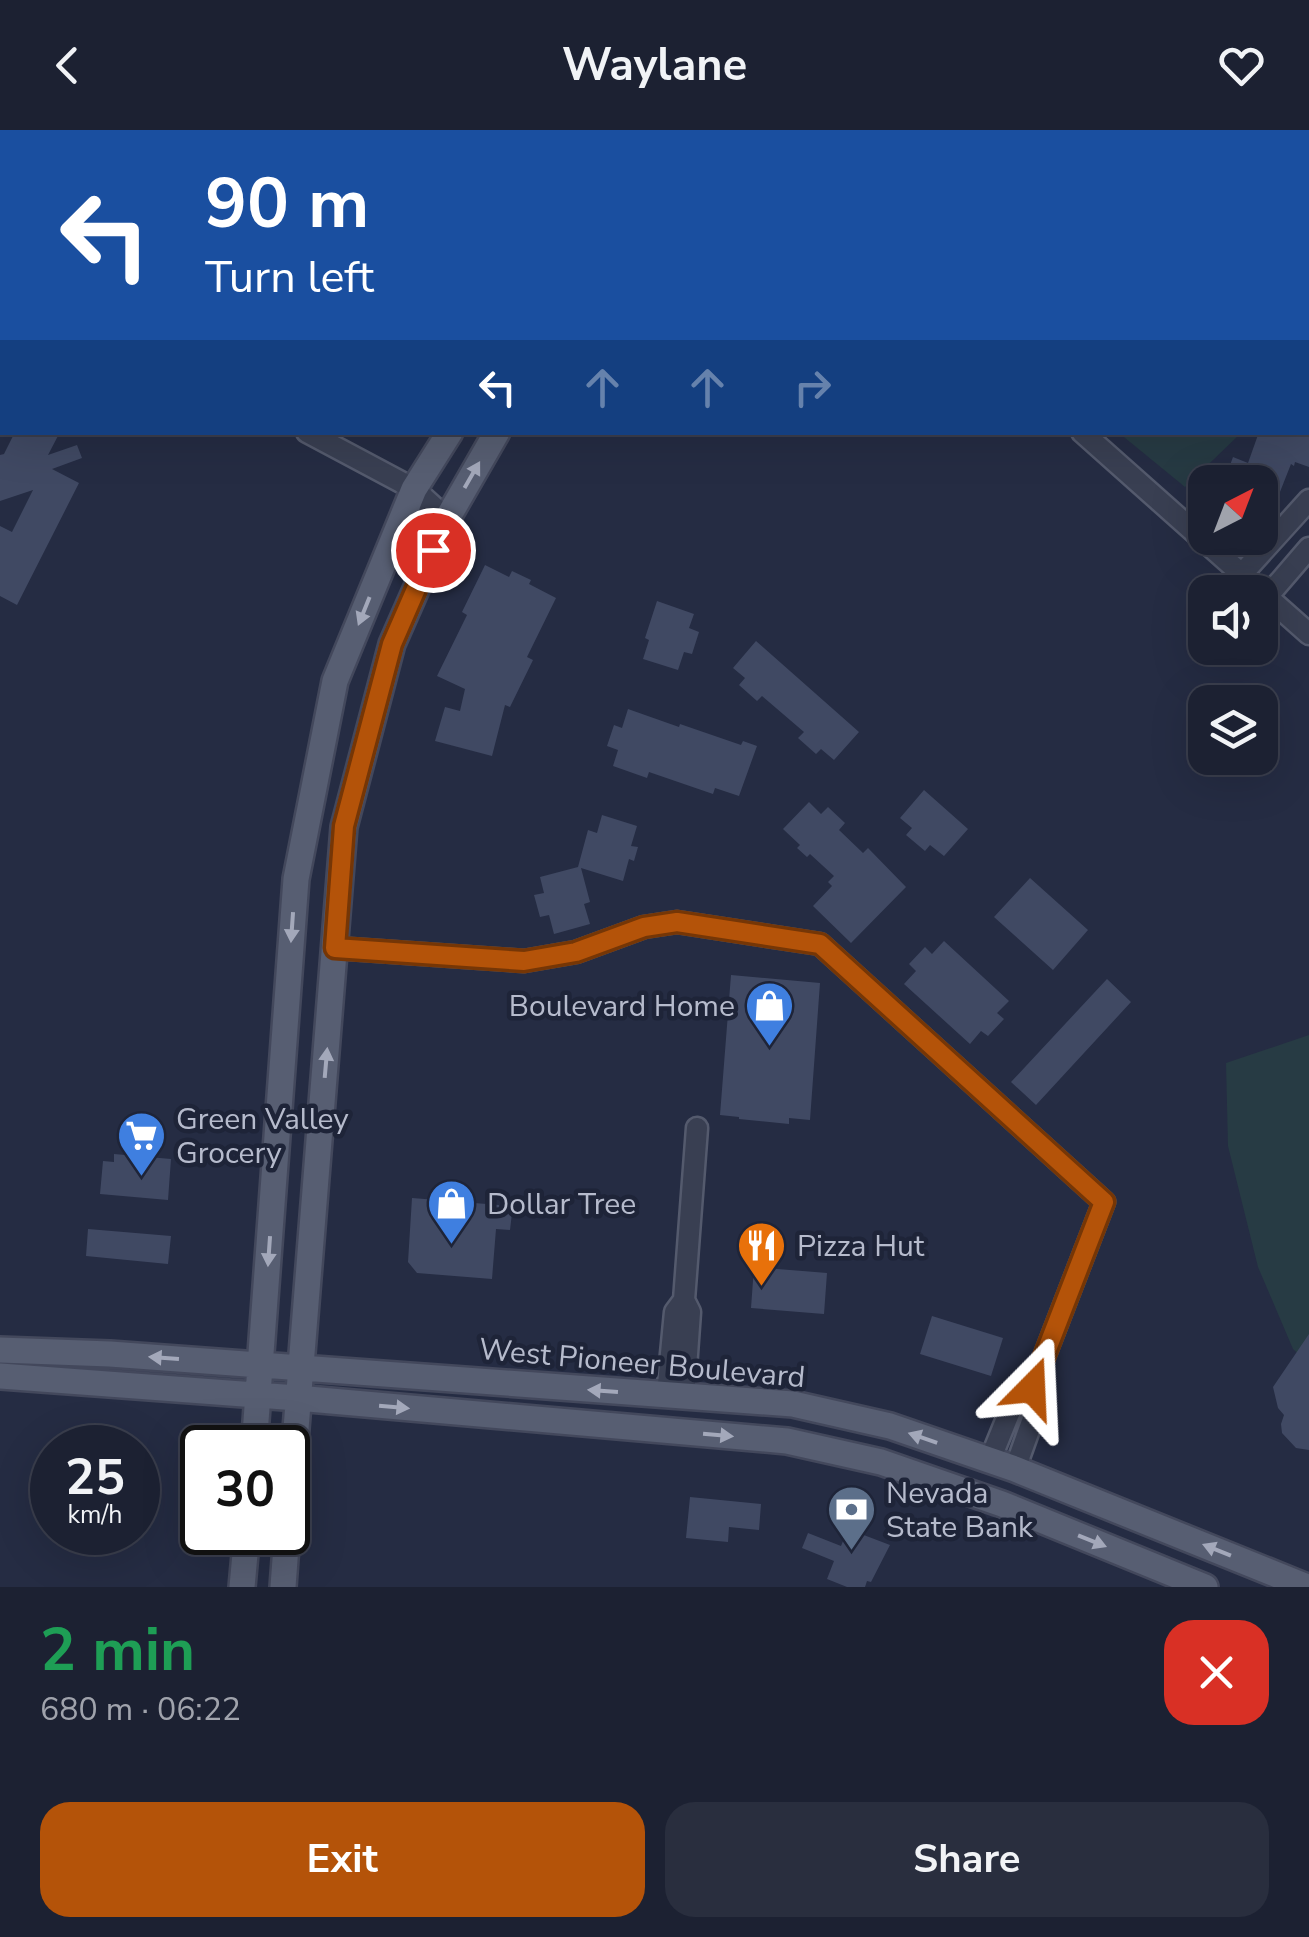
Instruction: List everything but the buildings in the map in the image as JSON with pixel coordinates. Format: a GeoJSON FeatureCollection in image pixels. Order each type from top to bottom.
{"type":"FeatureCollection","features":[{"type":"Feature","properties":{"kind":"main road"},"geometry":{"type":"LineString","coordinates":[[256,1425],[296,879],[335,681],[414,489],[448,435]]}},
{"type":"Feature","properties":{"kind":"main road"},"geometry":{"type":"LineString","coordinates":[[295,1425],[344,826],[392,644],[447,518],[495,435]]}},
{"type":"Feature","properties":{"kind":"main road","name":"West Pioneer Boulevard"},"geometry":{"type":"LineString","coordinates":[[0,1350],[110,1354],[793,1404],[890,1426],[990,1460],[1307,1587]]}},
{"type":"Feature","properties":{"kind":"main road"},"geometry":{"type":"LineString","coordinates":[[0,1375],[41,1365],[49,1352]]}},
{"type":"Feature","properties":{"kind":"main road"},"geometry":{"type":"LineString","coordinates":[[0,1375],[787,1441],[881,1462],[974,1494],[1205,1587]]}},
{"type":"Feature","properties":{"kind":"main road"},"geometry":{"type":"LineString","coordinates":[[974,1494],[990,1460]]}},
{"type":"Feature","properties":{"kind":"main road"},"geometry":{"type":"LineString","coordinates":[[1002,1504],[1015,1469]]}},
{"type":"Feature","properties":{"kind":"main road"},"geometry":{"type":"LineString","coordinates":[[242,1587],[245,1555]]}},
{"type":"Feature","properties":{"kind":"main road"},"geometry":{"type":"LineString","coordinates":[[283,1587],[285,1555]]}},
{"type":"Feature","properties":{"kind":"street"},"geometry":{"type":"LineString","coordinates":[[313,435],[414,489],[447,518]]}},
{"type":"Feature","properties":{"kind":"street"},"geometry":{"type":"LineString","coordinates":[[1085,435],[1240,575],[1259,555]]}},
{"type":"Feature","properties":{"kind":"street"},"geometry":{"type":"LineString","coordinates":[[1278,535],[1309,500]]}},
{"type":"Feature","properties":{"kind":"street"},"geometry":{"type":"LineString","coordinates":[[1278,541],[1304,554],[1278,584]]}},
{"type":"Feature","properties":{"kind":"street"},"geometry":{"type":"LineString","coordinates":[[1278,608],[1309,634]]}},
{"type":"Feature","properties":{"kind":"street"},"geometry":{"type":"LineString","coordinates":[[335,948],[524,961],[576,952],[644,927],[677,922],[820,944],[1104,1202],[1032,1388],[1034,1416],[1015,1469]]}},
{"type":"Feature","properties":{"kind":"street"},"geometry":{"type":"LineString","coordinates":[[676,1396],[690,1312],[684,1300],[698,1128]]}},
{"type":"Feature","properties":{"kind":"street"},"geometry":{"type":"LineString","coordinates":[[990,1460],[1012,1406],[1032,1388]]}},
{"type":"Feature","properties":{"kind":"shaded area"},"geometry":{"type":"Polygon","coordinates":[[[1121,435],[1239,435],[1208,465],[1188,465],[1185,487],[1121,435]]]}},
{"type":"Feature","properties":{"kind":"shaded area"},"geometry":{"type":"Polygon","coordinates":[[[1309,1035],[1309,1364],[1293,1349],[1258,1267],[1228,1146],[1226,1063],[1309,1035]]]}},
{"type":"Feature","properties":{"kind":"place","name":"Boulevard Home"},"geometry":{"type":"Point","coordinates":[770,1048]}},
{"type":"Feature","properties":{"kind":"place","name":"Green Valley Grocery"},"geometry":{"type":"Point","coordinates":[141,1178]}},
{"type":"Feature","properties":{"kind":"place","name":"Dollar Tree"},"geometry":{"type":"Point","coordinates":[452,1246]}},
{"type":"Feature","properties":{"kind":"place","name":"Pizza Hut"},"geometry":{"type":"Point","coordinates":[762,1288]}},
{"type":"Feature","properties":{"kind":"place","name":"Nevada State Bank"},"geometry":{"type":"Point","coordinates":[851,1552]}},
{"type":"Feature","properties":{"kind":"route"},"geometry":{"type":"LineString","coordinates":[[433,550],[392,644],[344,826],[335,948],[524,961],[576,952],[644,927],[677,922],[820,944],[1104,1202],[1032,1388]]}}]}
